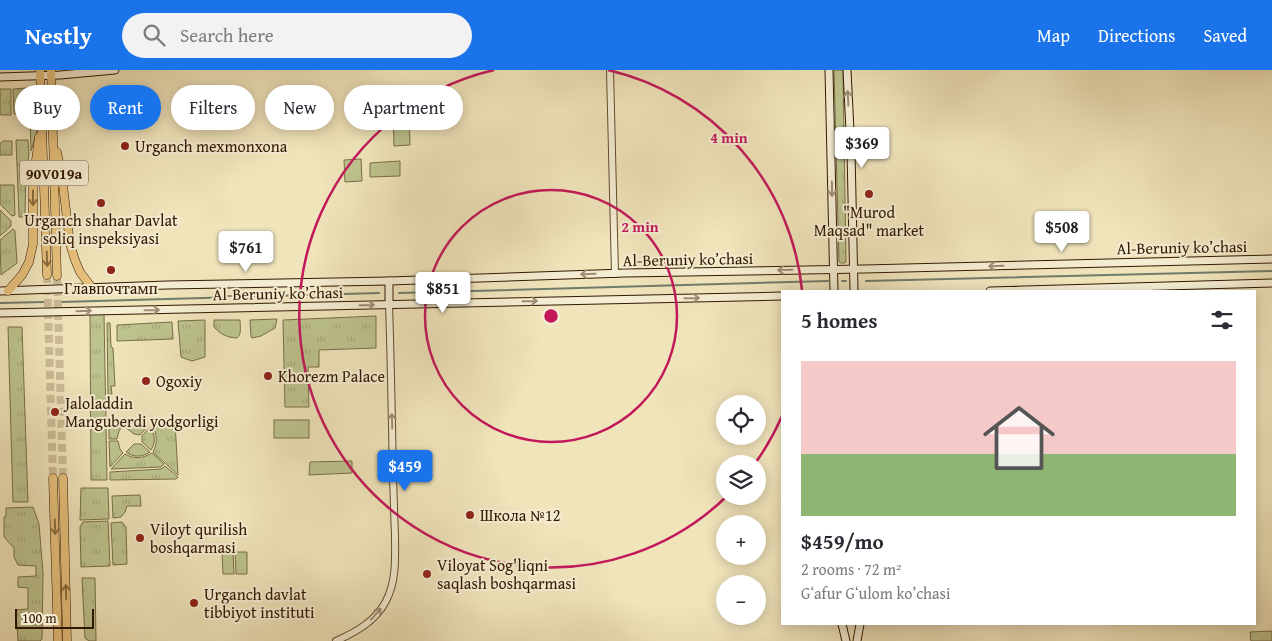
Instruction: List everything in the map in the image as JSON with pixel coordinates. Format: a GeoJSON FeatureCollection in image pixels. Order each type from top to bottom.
{"type":"FeatureCollection","features":[{"type":"Feature","properties":{"kind":"main road"},"geometry":{"type":"LineString","coordinates":[[0,78],[41,73],[60,75],[115,70]]}},
{"type":"Feature","properties":{"kind":"main road"},"geometry":{"type":"LineString","coordinates":[[829,70],[834,290]]}},
{"type":"Feature","properties":{"kind":"main road"},"geometry":{"type":"LineString","coordinates":[[847,70],[854,290]]}},
{"type":"Feature","properties":{"kind":"main road","name":"90V019a"},"geometry":{"type":"LineString","coordinates":[[51,73],[57,276]]}},
{"type":"Feature","properties":{"kind":"main road"},"geometry":{"type":"LineString","coordinates":[[4,291],[22,275],[29,262],[33,244],[33,183],[40,130]]}},
{"type":"Feature","properties":{"kind":"main road","name":"90V019a"},"geometry":{"type":"LineString","coordinates":[[42,130],[47,275]]}},
{"type":"Feature","properties":{"kind":"main road"},"geometry":{"type":"LineString","coordinates":[[53,131],[62,177],[70,244],[80,272],[92,288]]}},
{"type":"Feature","properties":{"kind":"main road","name":"Al-Beruniy ko’chasi"},"geometry":{"type":"LineString","coordinates":[[4,291],[176,285],[1272,258]]}},
{"type":"Feature","properties":{"kind":"main road"},"geometry":{"type":"LineString","coordinates":[[389,281],[389,304]]}},
{"type":"Feature","properties":{"kind":"main road"},"geometry":{"type":"LineString","coordinates":[[1025,290],[1272,283]]}},
{"type":"Feature","properties":{"kind":"main road","name":"Al-Beruniy ko’chasi"},"geometry":{"type":"LineString","coordinates":[[0,313],[781,296]]}},
{"type":"Feature","properties":{"kind":"main road"},"geometry":{"type":"LineString","coordinates":[[53,478],[58,641]]}},
{"type":"Feature","properties":{"kind":"main road"},"geometry":{"type":"LineString","coordinates":[[63,478],[67,641]]}},
{"type":"Feature","properties":{"kind":"main road"},"geometry":{"type":"LineString","coordinates":[[842,625],[846,641]]}},
{"type":"Feature","properties":{"kind":"main road"},"geometry":{"type":"LineString","coordinates":[[857,641],[860,625]]}},
{"type":"Feature","properties":{"kind":"street"},"geometry":{"type":"LineString","coordinates":[[610,70],[615,274]]}},
{"type":"Feature","properties":{"kind":"street"},"geometry":{"type":"LineString","coordinates":[[336,641],[364,626],[376,615],[385,603],[393,581],[395,564],[394,488],[389,304]]}},
{"type":"Feature","properties":{"kind":"green space"},"geometry":{"type":"Polygon","coordinates":[[[834,70],[843,70],[845,263],[840,263],[839,261],[834,70]]]}},
{"type":"Feature","properties":{"kind":"green space"},"geometry":{"type":"Polygon","coordinates":[[[0,89],[11,89],[11,115],[0,114],[0,89]]]}},
{"type":"Feature","properties":{"kind":"green space"},"geometry":{"type":"Polygon","coordinates":[[[13,89],[15,89],[15,114],[14,114],[13,89]]]}},
{"type":"Feature","properties":{"kind":"green space"},"geometry":{"type":"Polygon","coordinates":[[[30,130],[37,130],[37,131],[31,151],[30,130]]]}},
{"type":"Feature","properties":{"kind":"green space"},"geometry":{"type":"Polygon","coordinates":[[[394,130],[410,130],[410,145],[394,146],[394,130]]]}},
{"type":"Feature","properties":{"kind":"green space"},"geometry":{"type":"Polygon","coordinates":[[[16,140],[28,140],[29,155],[26,172],[25,213],[23,217],[19,217],[16,140]]]}},
{"type":"Feature","properties":{"kind":"green space"},"geometry":{"type":"Polygon","coordinates":[[[3,141],[12,141],[12,155],[0,155],[0,144],[3,141]]]}},
{"type":"Feature","properties":{"kind":"green space"},"geometry":{"type":"Polygon","coordinates":[[[361,159],[362,181],[345,182],[344,160],[361,159]]]}},
{"type":"Feature","properties":{"kind":"green space"},"geometry":{"type":"Polygon","coordinates":[[[400,161],[400,176],[370,177],[370,163],[400,161]]]}},
{"type":"Feature","properties":{"kind":"green space"},"geometry":{"type":"Polygon","coordinates":[[[0,185],[14,185],[15,215],[12,216],[0,204],[0,185]]]}},
{"type":"Feature","properties":{"kind":"green space"},"geometry":{"type":"Polygon","coordinates":[[[0,210],[11,221],[11,226],[0,236],[0,210]]]}},
{"type":"Feature","properties":{"kind":"green space"},"geometry":{"type":"Polygon","coordinates":[[[13,229],[15,231],[17,263],[1,275],[0,240],[13,229]]]}},
{"type":"Feature","properties":{"kind":"green space"},"geometry":{"type":"Polygon","coordinates":[[[90,314],[104,314],[107,480],[91,480],[90,314]]]}},
{"type":"Feature","properties":{"kind":"green space"},"geometry":{"type":"Polygon","coordinates":[[[376,316],[376,348],[319,350],[319,367],[308,367],[309,407],[285,407],[283,320],[376,316]]]}},
{"type":"Feature","properties":{"kind":"green space"},"geometry":{"type":"Polygon","coordinates":[[[277,319],[275,328],[261,336],[251,337],[250,320],[277,319]]]}},
{"type":"Feature","properties":{"kind":"green space"},"geometry":{"type":"Polygon","coordinates":[[[205,320],[205,357],[192,361],[181,357],[178,321],[205,320]]]}},
{"type":"Feature","properties":{"kind":"green space"},"geometry":{"type":"Polygon","coordinates":[[[214,320],[240,320],[239,336],[234,338],[222,334],[214,327],[214,320]]]}},
{"type":"Feature","properties":{"kind":"green space"},"geometry":{"type":"Polygon","coordinates":[[[172,322],[173,339],[117,341],[117,325],[172,322]]]}},
{"type":"Feature","properties":{"kind":"green space"},"geometry":{"type":"Polygon","coordinates":[[[107,323],[110,323],[111,347],[113,348],[115,386],[111,386],[112,394],[108,394],[107,323]]]}},
{"type":"Feature","properties":{"kind":"green space"},"geometry":{"type":"Polygon","coordinates":[[[8,327],[22,327],[28,502],[13,502],[8,327]]]}},
{"type":"Feature","properties":{"kind":"green space"},"geometry":{"type":"Polygon","coordinates":[[[274,420],[309,420],[309,438],[274,438],[274,420]]]}},
{"type":"Feature","properties":{"kind":"green space"},"geometry":{"type":"Polygon","coordinates":[[[109,421],[115,421],[122,427],[117,439],[109,439],[109,421]]]}},
{"type":"Feature","properties":{"kind":"green space"},"geometry":{"type":"Polygon","coordinates":[[[157,422],[175,422],[178,475],[153,452],[156,438],[152,425],[157,422]]]}},
{"type":"Feature","properties":{"kind":"green space"},"geometry":{"type":"Polygon","coordinates":[[[132,423],[148,426],[140,435],[134,434],[125,427],[132,423]]]}},
{"type":"Feature","properties":{"kind":"green space"},"geometry":{"type":"Polygon","coordinates":[[[150,427],[154,438],[151,450],[142,442],[142,436],[150,427]]]}},
{"type":"Feature","properties":{"kind":"green space"},"geometry":{"type":"Polygon","coordinates":[[[109,441],[118,441],[123,453],[110,467],[109,441]]]}},
{"type":"Feature","properties":{"kind":"green space"},"geometry":{"type":"Polygon","coordinates":[[[134,444],[141,444],[150,452],[138,456],[126,452],[134,444]]]}},
{"type":"Feature","properties":{"kind":"green space"},"geometry":{"type":"Polygon","coordinates":[[[152,453],[164,464],[161,467],[111,469],[125,454],[138,458],[152,453]]]}},
{"type":"Feature","properties":{"kind":"green space"},"geometry":{"type":"Polygon","coordinates":[[[352,461],[352,473],[309,475],[310,462],[352,461]]]}},
{"type":"Feature","properties":{"kind":"green space"},"geometry":{"type":"Polygon","coordinates":[[[165,466],[178,477],[176,479],[110,480],[110,472],[161,469],[165,466]]]}},
{"type":"Feature","properties":{"kind":"green space"},"geometry":{"type":"Polygon","coordinates":[[[81,488],[108,488],[109,519],[80,520],[81,488]]]}},
{"type":"Feature","properties":{"kind":"green space"},"geometry":{"type":"Polygon","coordinates":[[[140,495],[141,506],[127,506],[121,517],[113,518],[112,496],[140,495]]]}},
{"type":"Feature","properties":{"kind":"green space"},"geometry":{"type":"Polygon","coordinates":[[[33,507],[39,524],[43,573],[42,639],[40,641],[18,641],[16,610],[28,609],[28,588],[18,587],[18,577],[36,576],[36,566],[18,565],[14,557],[14,548],[4,537],[4,517],[6,517],[6,508],[33,507]]]}},
{"type":"Feature","properties":{"kind":"green space"},"geometry":{"type":"Polygon","coordinates":[[[108,521],[110,566],[81,567],[80,527],[83,522],[108,521]]]}},
{"type":"Feature","properties":{"kind":"green space"},"geometry":{"type":"Polygon","coordinates":[[[122,522],[126,527],[127,564],[113,565],[111,523],[122,522]]]}},
{"type":"Feature","properties":{"kind":"green space"},"geometry":{"type":"Polygon","coordinates":[[[222,552],[233,552],[234,574],[223,574],[222,552]]]}},
{"type":"Feature","properties":{"kind":"green space"},"geometry":{"type":"Polygon","coordinates":[[[235,552],[247,552],[247,574],[236,574],[235,552]]]}},
{"type":"Feature","properties":{"kind":"green space"},"geometry":{"type":"Polygon","coordinates":[[[82,578],[95,578],[96,641],[89,641],[85,638],[82,578]]]}},
{"type":"Feature","properties":{"kind":"green space"},"geometry":{"type":"Polygon","coordinates":[[[1272,631],[1272,641],[1251,641],[1250,632],[1272,631]]]}},
{"type":"Feature","properties":{"kind":"waterway"},"geometry":{"type":"LineString","coordinates":[[866,281],[1272,271]]}},
{"type":"Feature","properties":{"kind":"waterway"},"geometry":{"type":"LineString","coordinates":[[399,293],[828,281]]}},
{"type":"Feature","properties":{"kind":"waterway"},"geometry":{"type":"LineString","coordinates":[[61,302],[379,293]]}},
{"type":"Feature","properties":{"kind":"waterway"},"geometry":{"type":"LineString","coordinates":[[0,303],[44,302]]}},
{"type":"Feature","properties":{"kind":"tunnel"},"geometry":{"type":"LineString","coordinates":[[47,275],[53,478]]}},
{"type":"Feature","properties":{"kind":"tunnel"},"geometry":{"type":"LineString","coordinates":[[57,276],[63,478]]}},
{"type":"Feature","properties":{"kind":"place","name":"Urganch mexmonxona"},"geometry":{"type":"Point","coordinates":[125,146]}},
{"type":"Feature","properties":{"kind":"place","name":"\"Murod Maqsad\" market"},"geometry":{"type":"Point","coordinates":[869,194]}},
{"type":"Feature","properties":{"kind":"place","name":"Urganch shahar Davlat soliq inspeksiyasi"},"geometry":{"type":"Point","coordinates":[101,203]}},
{"type":"Feature","properties":{"kind":"place","name":"Главпочтамп"},"geometry":{"type":"Point","coordinates":[111,270]}},
{"type":"Feature","properties":{"kind":"place","name":"Khorezm Palace"},"geometry":{"type":"Point","coordinates":[268,376]}},
{"type":"Feature","properties":{"kind":"place","name":"Ogoxiy"},"geometry":{"type":"Point","coordinates":[146,381]}},
{"type":"Feature","properties":{"kind":"place","name":"Jaloladdin Manguberdi yodgorligi"},"geometry":{"type":"Point","coordinates":[55,412]}},
{"type":"Feature","properties":{"kind":"place","name":"Школа №12"},"geometry":{"type":"Point","coordinates":[470,515]}},
{"type":"Feature","properties":{"kind":"place","name":"Viloyt qurilish boshqarmasi"},"geometry":{"type":"Point","coordinates":[140,538]}},
{"type":"Feature","properties":{"kind":"place","name":"Viloyat Sog'liqni saqlash boshqarmasi"},"geometry":{"type":"Point","coordinates":[427,574]}},
{"type":"Feature","properties":{"kind":"place","name":"Urganch davlat tibbiyot instituti"},"geometry":{"type":"Point","coordinates":[194,603]}}]}
